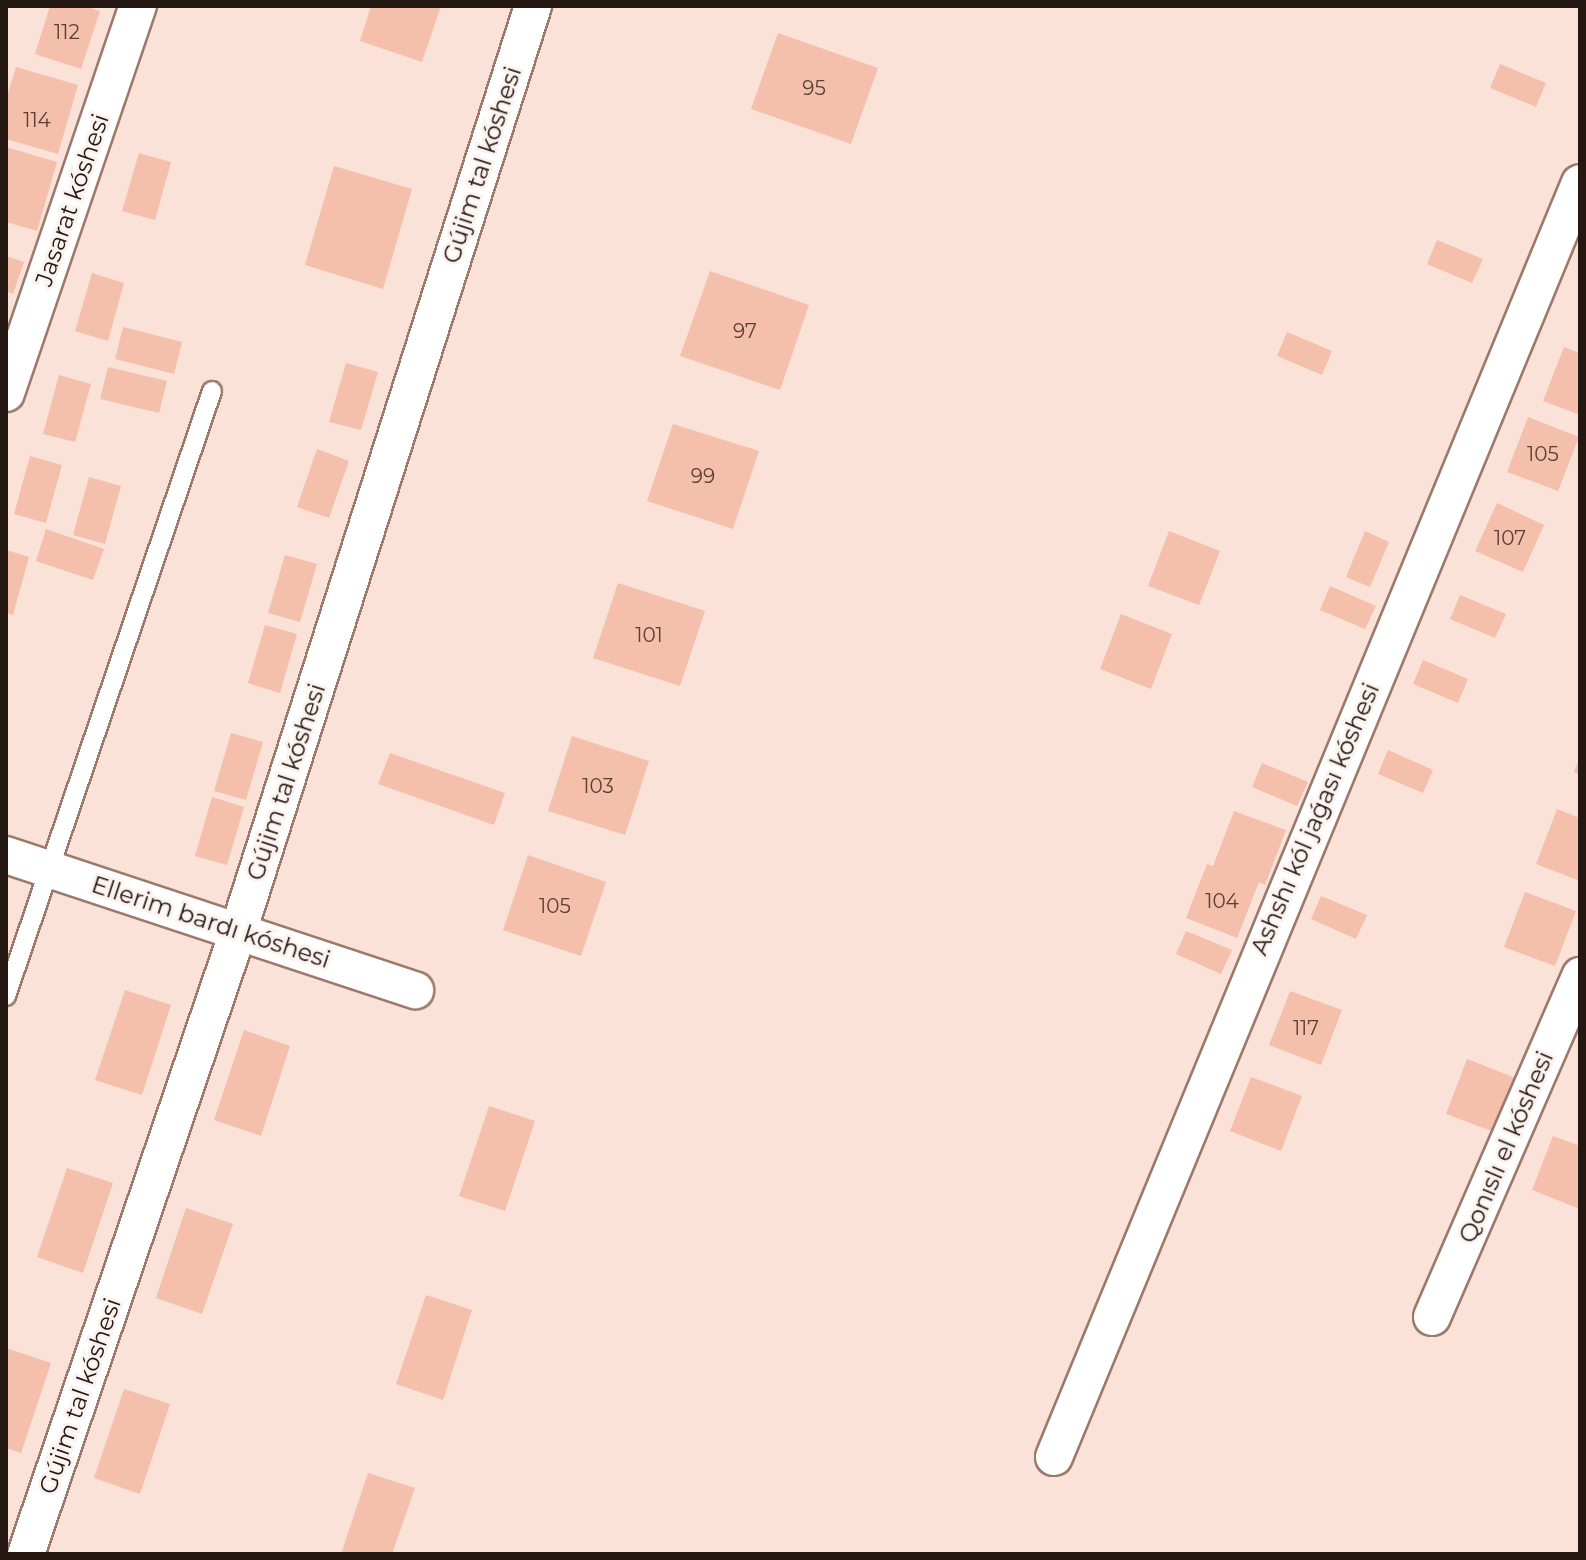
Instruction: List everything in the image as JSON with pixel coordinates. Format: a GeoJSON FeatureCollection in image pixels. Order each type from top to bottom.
{"type":"FeatureCollection","features":[{"type":"Feature","properties":{"kind":"street","name":"Jasarat kóshesi"},"geometry":{"type":"LineString","coordinates":[[6,393],[138,6]]}},
{"type":"Feature","properties":{"kind":"street","name":"Gújim tal kóshesi"},"geometry":{"type":"LineString","coordinates":[[26,1554],[238,932],[533,6]]}},
{"type":"Feature","properties":{"kind":"street","name":"Ashshı kól jaǵası kóshesi"},"geometry":{"type":"LineString","coordinates":[[1054,1457],[1580,183]]}},
{"type":"Feature","properties":{"kind":"street","name":"Ellerim bardı kóshesi"},"geometry":{"type":"LineString","coordinates":[[6,855],[415,990]]}},
{"type":"Feature","properties":{"kind":"street","name":"Qonıslı el kóshesi"},"geometry":{"type":"LineString","coordinates":[[1432,1317],[1580,976]]}},
{"type":"Feature","properties":{"kind":"lane"},"geometry":{"type":"LineString","coordinates":[[6,996],[212,391]]}},
{"type":"Feature","properties":{"kind":"building"},"geometry":{"type":"Polygon","coordinates":[[[50,6],[85,6],[100,11],[81,69],[35,54],[50,6]]]}},
{"type":"Feature","properties":{"kind":"building"},"geometry":{"type":"Polygon","coordinates":[[[371,6],[441,6],[422,62],[360,41],[371,6]]]}},
{"type":"Feature","properties":{"kind":"building"},"geometry":{"type":"Polygon","coordinates":[[[778,33],[878,68],[851,144],[751,109],[778,33]]]}},
{"type":"Feature","properties":{"kind":"building"},"geometry":{"type":"Polygon","coordinates":[[[1500,64],[1546,83],[1536,107],[1490,88],[1500,64]]]}},
{"type":"Feature","properties":{"kind":"building"},"geometry":{"type":"Polygon","coordinates":[[[16,67],[78,85],[58,154],[6,139],[6,100],[16,67]]]}},
{"type":"Feature","properties":{"kind":"building"},"geometry":{"type":"Polygon","coordinates":[[[6,147],[57,162],[37,231],[6,222],[6,147]]]}},
{"type":"Feature","properties":{"kind":"building"},"geometry":{"type":"Polygon","coordinates":[[[139,153],[171,162],[155,220],[122,211],[139,153]]]}},
{"type":"Feature","properties":{"kind":"building"},"geometry":{"type":"Polygon","coordinates":[[[334,166],[412,189],[383,289],[305,265],[334,166]]]}},
{"type":"Feature","properties":{"kind":"building"},"geometry":{"type":"Polygon","coordinates":[[[1437,240],[1483,259],[1472,283],[1427,264],[1437,240]]]}},
{"type":"Feature","properties":{"kind":"building"},"geometry":{"type":"Polygon","coordinates":[[[6,256],[24,262],[13,294],[6,291],[6,256]]]}},
{"type":"Feature","properties":{"kind":"building"},"geometry":{"type":"Polygon","coordinates":[[[710,271],[809,305],[780,390],[680,356],[710,271]]]}},
{"type":"Feature","properties":{"kind":"building"},"geometry":{"type":"Polygon","coordinates":[[[92,273],[124,283],[108,341],[75,331],[92,273]]]}},
{"type":"Feature","properties":{"kind":"building"},"geometry":{"type":"Polygon","coordinates":[[[123,327],[182,342],[174,374],[115,359],[123,327]]]}},
{"type":"Feature","properties":{"kind":"building"},"geometry":{"type":"Polygon","coordinates":[[[1287,332],[1332,351],[1322,375],[1277,356],[1287,332]]]}},
{"type":"Feature","properties":{"kind":"building"},"geometry":{"type":"Polygon","coordinates":[[[1564,347],[1580,353],[1580,415],[1543,401],[1564,347]]]}},
{"type":"Feature","properties":{"kind":"building"},"geometry":{"type":"Polygon","coordinates":[[[346,363],[378,372],[361,430],[329,422],[346,363]]]}},
{"type":"Feature","properties":{"kind":"building"},"geometry":{"type":"Polygon","coordinates":[[[108,367],[167,381],[159,413],[100,399],[108,367]]]}},
{"type":"Feature","properties":{"kind":"building"},"geometry":{"type":"Polygon","coordinates":[[[59,375],[91,384],[75,442],[43,434],[59,375]]]}},
{"type":"Feature","properties":{"kind":"building"},"geometry":{"type":"Polygon","coordinates":[[[1528,417],[1579,437],[1558,491],[1507,472],[1528,417]]]}},
{"type":"Feature","properties":{"kind":"building"},"geometry":{"type":"Polygon","coordinates":[[[673,424],[759,451],[733,529],[647,501],[673,424]]]}},
{"type":"Feature","properties":{"kind":"building"},"geometry":{"type":"Polygon","coordinates":[[[317,449],[349,461],[329,518],[297,507],[317,449]]]}},
{"type":"Feature","properties":{"kind":"building"},"geometry":{"type":"Polygon","coordinates":[[[30,456],[62,465],[46,523],[14,514],[30,456]]]}},
{"type":"Feature","properties":{"kind":"building"},"geometry":{"type":"Polygon","coordinates":[[[89,477],[121,486],[105,544],[73,535],[89,477]]]}},
{"type":"Feature","properties":{"kind":"building"},"geometry":{"type":"Polygon","coordinates":[[[1497,503],[1544,525],[1523,572],[1475,551],[1497,503]]]}},
{"type":"Feature","properties":{"kind":"building"},"geometry":{"type":"Polygon","coordinates":[[[46,529],[104,549],[93,580],[36,561],[46,529]]]}},
{"type":"Feature","properties":{"kind":"building"},"geometry":{"type":"Polygon","coordinates":[[[1169,531],[1220,551],[1199,605],[1148,586],[1169,531]]]}},
{"type":"Feature","properties":{"kind":"building"},"geometry":{"type":"Polygon","coordinates":[[[1365,531],[1389,542],[1370,587],[1346,577],[1365,531]]]}},
{"type":"Feature","properties":{"kind":"building"},"geometry":{"type":"Polygon","coordinates":[[[6,550],[29,557],[13,615],[6,613],[6,550]]]}},
{"type":"Feature","properties":{"kind":"building"},"geometry":{"type":"Polygon","coordinates":[[[285,555],[317,564],[300,622],[268,613],[285,555]]]}},
{"type":"Feature","properties":{"kind":"building"},"geometry":{"type":"Polygon","coordinates":[[[618,583],[705,611],[680,686],[593,658],[618,583]]]}},
{"type":"Feature","properties":{"kind":"building"},"geometry":{"type":"Polygon","coordinates":[[[1330,586],[1376,606],[1365,629],[1320,610],[1330,586]]]}},
{"type":"Feature","properties":{"kind":"building"},"geometry":{"type":"Polygon","coordinates":[[[1460,595],[1506,614],[1495,638],[1450,619],[1460,595]]]}},
{"type":"Feature","properties":{"kind":"building"},"geometry":{"type":"Polygon","coordinates":[[[1121,614],[1172,634],[1151,689],[1100,669],[1121,614]]]}},
{"type":"Feature","properties":{"kind":"building"},"geometry":{"type":"Polygon","coordinates":[[[265,625],[297,634],[280,693],[248,683],[265,625]]]}},
{"type":"Feature","properties":{"kind":"building"},"geometry":{"type":"Polygon","coordinates":[[[1423,660],[1468,679],[1458,703],[1413,684],[1423,660]]]}},
{"type":"Feature","properties":{"kind":"building"},"geometry":{"type":"Polygon","coordinates":[[[231,733],[263,742],[246,800],[214,791],[231,733]]]}},
{"type":"Feature","properties":{"kind":"building"},"geometry":{"type":"Polygon","coordinates":[[[572,736],[649,761],[625,835],[548,811],[572,736]]]}},
{"type":"Feature","properties":{"kind":"building"},"geometry":{"type":"Polygon","coordinates":[[[1388,750],[1433,770],[1423,793],[1378,774],[1388,750]]]}},
{"type":"Feature","properties":{"kind":"building"},"geometry":{"type":"Polygon","coordinates":[[[390,753],[505,793],[494,825],[378,784],[390,753]]]}},
{"type":"Feature","properties":{"kind":"building"},"geometry":{"type":"Polygon","coordinates":[[[1580,756],[1580,775],[1574,772],[1580,756]]]}},
{"type":"Feature","properties":{"kind":"building"},"geometry":{"type":"Polygon","coordinates":[[[1262,763],[1308,782],[1297,806],[1252,787],[1262,763]]]}},
{"type":"Feature","properties":{"kind":"building"},"geometry":{"type":"Polygon","coordinates":[[[212,797],[244,807],[227,865],[195,856],[212,797]]]}},
{"type":"Feature","properties":{"kind":"building"},"geometry":{"type":"Polygon","coordinates":[[[1557,809],[1580,818],[1580,881],[1536,864],[1557,809]]]}},
{"type":"Feature","properties":{"kind":"building"},"geometry":{"type":"Polygon","coordinates":[[[1234,811],[1286,830],[1265,885],[1259,882],[1237,938],[1186,918],[1207,864],[1213,866],[1234,811]]]}},
{"type":"Feature","properties":{"kind":"building"},"geometry":{"type":"Polygon","coordinates":[[[528,855],[606,882],[581,956],[503,930],[528,855]]]}},
{"type":"Feature","properties":{"kind":"building"},"geometry":{"type":"Polygon","coordinates":[[[1525,892],[1576,911],[1555,966],[1504,947],[1525,892]]]}},
{"type":"Feature","properties":{"kind":"building"},"geometry":{"type":"Polygon","coordinates":[[[1321,896],[1367,915],[1356,939],[1311,919],[1321,896]]]}},
{"type":"Feature","properties":{"kind":"building"},"geometry":{"type":"Polygon","coordinates":[[[1186,931],[1232,950],[1221,974],[1176,954],[1186,931]]]}},
{"type":"Feature","properties":{"kind":"building"},"geometry":{"type":"Polygon","coordinates":[[[125,990],[171,1005],[142,1095],[95,1080],[125,990]]]}},
{"type":"Feature","properties":{"kind":"building"},"geometry":{"type":"Polygon","coordinates":[[[1290,991],[1342,1010],[1321,1065],[1269,1045],[1290,991]]]}},
{"type":"Feature","properties":{"kind":"building"},"geometry":{"type":"Polygon","coordinates":[[[244,1030],[290,1046],[261,1136],[214,1120],[244,1030]]]}},
{"type":"Feature","properties":{"kind":"building"},"geometry":{"type":"Polygon","coordinates":[[[1467,1059],[1518,1079],[1497,1133],[1446,1114],[1467,1059]]]}},
{"type":"Feature","properties":{"kind":"building"},"geometry":{"type":"Polygon","coordinates":[[[1251,1077],[1302,1096],[1281,1151],[1230,1131],[1251,1077]]]}},
{"type":"Feature","properties":{"kind":"building"},"geometry":{"type":"Polygon","coordinates":[[[489,1106],[535,1121],[505,1211],[459,1196],[489,1106]]]}},
{"type":"Feature","properties":{"kind":"building"},"geometry":{"type":"Polygon","coordinates":[[[1553,1136],[1580,1146],[1580,1209],[1532,1190],[1553,1136]]]}},
{"type":"Feature","properties":{"kind":"building"},"geometry":{"type":"Polygon","coordinates":[[[67,1168],[113,1183],[83,1273],[37,1257],[67,1168]]]}},
{"type":"Feature","properties":{"kind":"building"},"geometry":{"type":"Polygon","coordinates":[[[186,1208],[233,1224],[202,1314],[156,1298],[186,1208]]]}},
{"type":"Feature","properties":{"kind":"building"},"geometry":{"type":"Polygon","coordinates":[[[426,1295],[472,1310],[443,1400],[396,1384],[426,1295]]]}},
{"type":"Feature","properties":{"kind":"building"},"geometry":{"type":"Polygon","coordinates":[[[6,1348],[51,1363],[21,1453],[6,1448],[6,1348]]]}},
{"type":"Feature","properties":{"kind":"building"},"geometry":{"type":"Polygon","coordinates":[[[124,1389],[170,1404],[140,1494],[94,1478],[124,1389]]]}},
{"type":"Feature","properties":{"kind":"building"},"geometry":{"type":"Polygon","coordinates":[[[368,1473],[415,1488],[392,1554],[341,1554],[368,1473]]]}}]}
